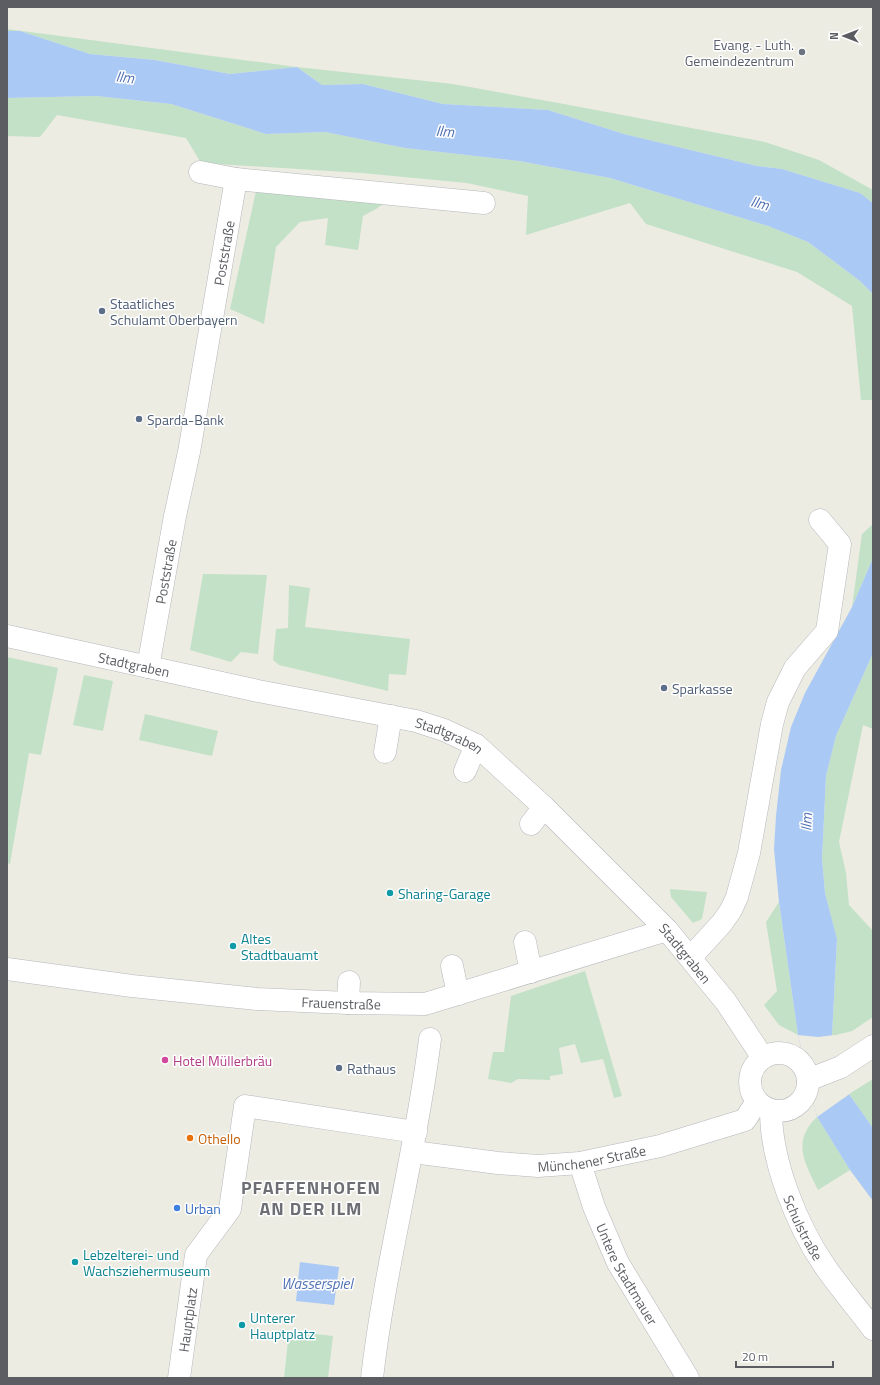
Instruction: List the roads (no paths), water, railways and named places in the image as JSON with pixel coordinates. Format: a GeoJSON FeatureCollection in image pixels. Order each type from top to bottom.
{"type":"FeatureCollection","features":[{"type":"Feature","properties":{"kind":"street"},"geometry":{"type":"LineString","coordinates":[[200,172],[236,179],[484,203]]}},
{"type":"Feature","properties":{"kind":"street","name":"Poststraße"},"geometry":{"type":"LineString","coordinates":[[148,667],[175,516],[189,452],[236,179]]}},
{"type":"Feature","properties":{"kind":"street"},"geometry":{"type":"LineString","coordinates":[[691,957],[722,923],[731,910],[749,853],[772,724],[778,702],[795,668],[827,631],[840,544],[820,520]]}},
{"type":"Feature","properties":{"kind":"street","name":"Stadtgraben"},"geometry":{"type":"LineString","coordinates":[[7,636],[148,667],[416,721],[444,730],[476,745],[537,816],[667,930],[691,957],[726,1002],[763,1058]]}},
{"type":"Feature","properties":{"kind":"street"},"geometry":{"type":"LineString","coordinates":[[385,752],[391,716]]}},
{"type":"Feature","properties":{"kind":"street"},"geometry":{"type":"LineString","coordinates":[[465,772],[476,745]]}},
{"type":"Feature","properties":{"kind":"street","name":"Frauenstraße"},"geometry":{"type":"LineString","coordinates":[[7,969],[184,992],[257,999],[349,993],[425,1004],[667,930]]}},
{"type":"Feature","properties":{"kind":"street"},"geometry":{"type":"LineString","coordinates":[[525,942],[531,972]]}},
{"type":"Feature","properties":{"kind":"street"},"geometry":{"type":"LineString","coordinates":[[452,966],[458,994]]}},
{"type":"Feature","properties":{"kind":"street"},"geometry":{"type":"LineString","coordinates":[[372,1378],[395,1236],[414,1142],[430,1039]]}},
{"type":"Feature","properties":{"kind":"street"},"geometry":{"type":"LineString","coordinates":[[808,1080],[841,1067],[873,1046]]}},
{"type":"Feature","properties":{"kind":"street"},"geometry":{"type":"LineString","coordinates":[[763,1058],[771,1054],[780,1053],[790,1055],[801,1063],[808,1080],[806,1095],[800,1103],[787,1110],[764,1106]]}},
{"type":"Feature","properties":{"kind":"street","name":"Schulstraße"},"geometry":{"type":"LineString","coordinates":[[763,1058],[756,1065],[751,1074],[750,1084],[752,1093],[764,1106],[782,1177],[792,1203],[826,1267],[873,1328]]}},
{"type":"Feature","properties":{"kind":"street","name":"Münchener Straße"},"geometry":{"type":"LineString","coordinates":[[245,1106],[414,1142],[498,1163],[538,1166],[580,1163],[660,1146],[745,1120],[764,1106]]}},
{"type":"Feature","properties":{"kind":"street","name":"Hauptplatz"},"geometry":{"type":"LineString","coordinates":[[179,1378],[196,1255],[230,1208],[245,1106]]}},
{"type":"Feature","properties":{"kind":"street","name":"Untere Stadtmauer"},"geometry":{"type":"LineString","coordinates":[[580,1163],[594,1207],[618,1263],[688,1378]]}},
{"type":"Feature","properties":{"kind":"water","name":"Ilm"},"geometry":{"type":"Polygon","coordinates":[[[7,31],[20,31],[90,54],[155,60],[230,74],[297,67],[322,85],[363,84],[443,104],[548,110],[624,134],[757,166],[782,169],[860,193],[873,203],[873,294],[860,281],[808,242],[768,226],[610,178],[519,161],[405,148],[325,132],[266,134],[171,104],[96,96],[7,98],[7,31]]]}},
{"type":"Feature","properties":{"kind":"water","name":"Ilm"},"geometry":{"type":"Polygon","coordinates":[[[873,558],[873,653],[836,736],[826,776],[822,859],[825,893],[837,939],[832,1036],[849,1094],[873,1128],[873,1201],[850,1170],[817,1117],[798,1035],[779,902],[774,849],[781,770],[791,727],[805,693],[852,607],[873,558]]]}},
{"type":"Feature","properties":{"kind":"water","name":"Wasserspiel"},"geometry":{"type":"Polygon","coordinates":[[[300,1262],[339,1267],[334,1305],[296,1301],[300,1262]]]}},
{"type":"Feature","properties":{"kind":"place","name":"Evang. - Luth. Gemeindezentrum"},"geometry":{"type":"Point","coordinates":[802,52]}},
{"type":"Feature","properties":{"kind":"place","name":"Staatliches Schulamt Oberbayern"},"geometry":{"type":"Point","coordinates":[102,311]}},
{"type":"Feature","properties":{"kind":"place","name":"Sparda-Bank"},"geometry":{"type":"Point","coordinates":[139,419]}},
{"type":"Feature","properties":{"kind":"place","name":"Sparkasse"},"geometry":{"type":"Point","coordinates":[664,688]}},
{"type":"Feature","properties":{"kind":"place","name":"Sharing-Garage"},"geometry":{"type":"Point","coordinates":[390,893]}},
{"type":"Feature","properties":{"kind":"place","name":"Altes Stadtbauamt"},"geometry":{"type":"Point","coordinates":[233,946]}},
{"type":"Feature","properties":{"kind":"place","name":"Hotel Müllerbräu"},"geometry":{"type":"Point","coordinates":[165,1060]}},
{"type":"Feature","properties":{"kind":"place","name":"Rathaus"},"geometry":{"type":"Point","coordinates":[339,1068]}},
{"type":"Feature","properties":{"kind":"place","name":"Othello"},"geometry":{"type":"Point","coordinates":[190,1138]}},
{"type":"Feature","properties":{"kind":"place","name":"Urban"},"geometry":{"type":"Point","coordinates":[177,1208]}},
{"type":"Feature","properties":{"kind":"place","name":"Lebzelterei- und Wachsziehermuseum"},"geometry":{"type":"Point","coordinates":[75,1262]}},
{"type":"Feature","properties":{"kind":"place","name":"Unterer Hauptplatz"},"geometry":{"type":"Point","coordinates":[242,1325]}},
{"type":"Feature","properties":{"kind":"district","name":"PFAFFENHOFEN AN DER ILM"},"geometry":{"type":"Point","coordinates":[311,1197]}}]}
